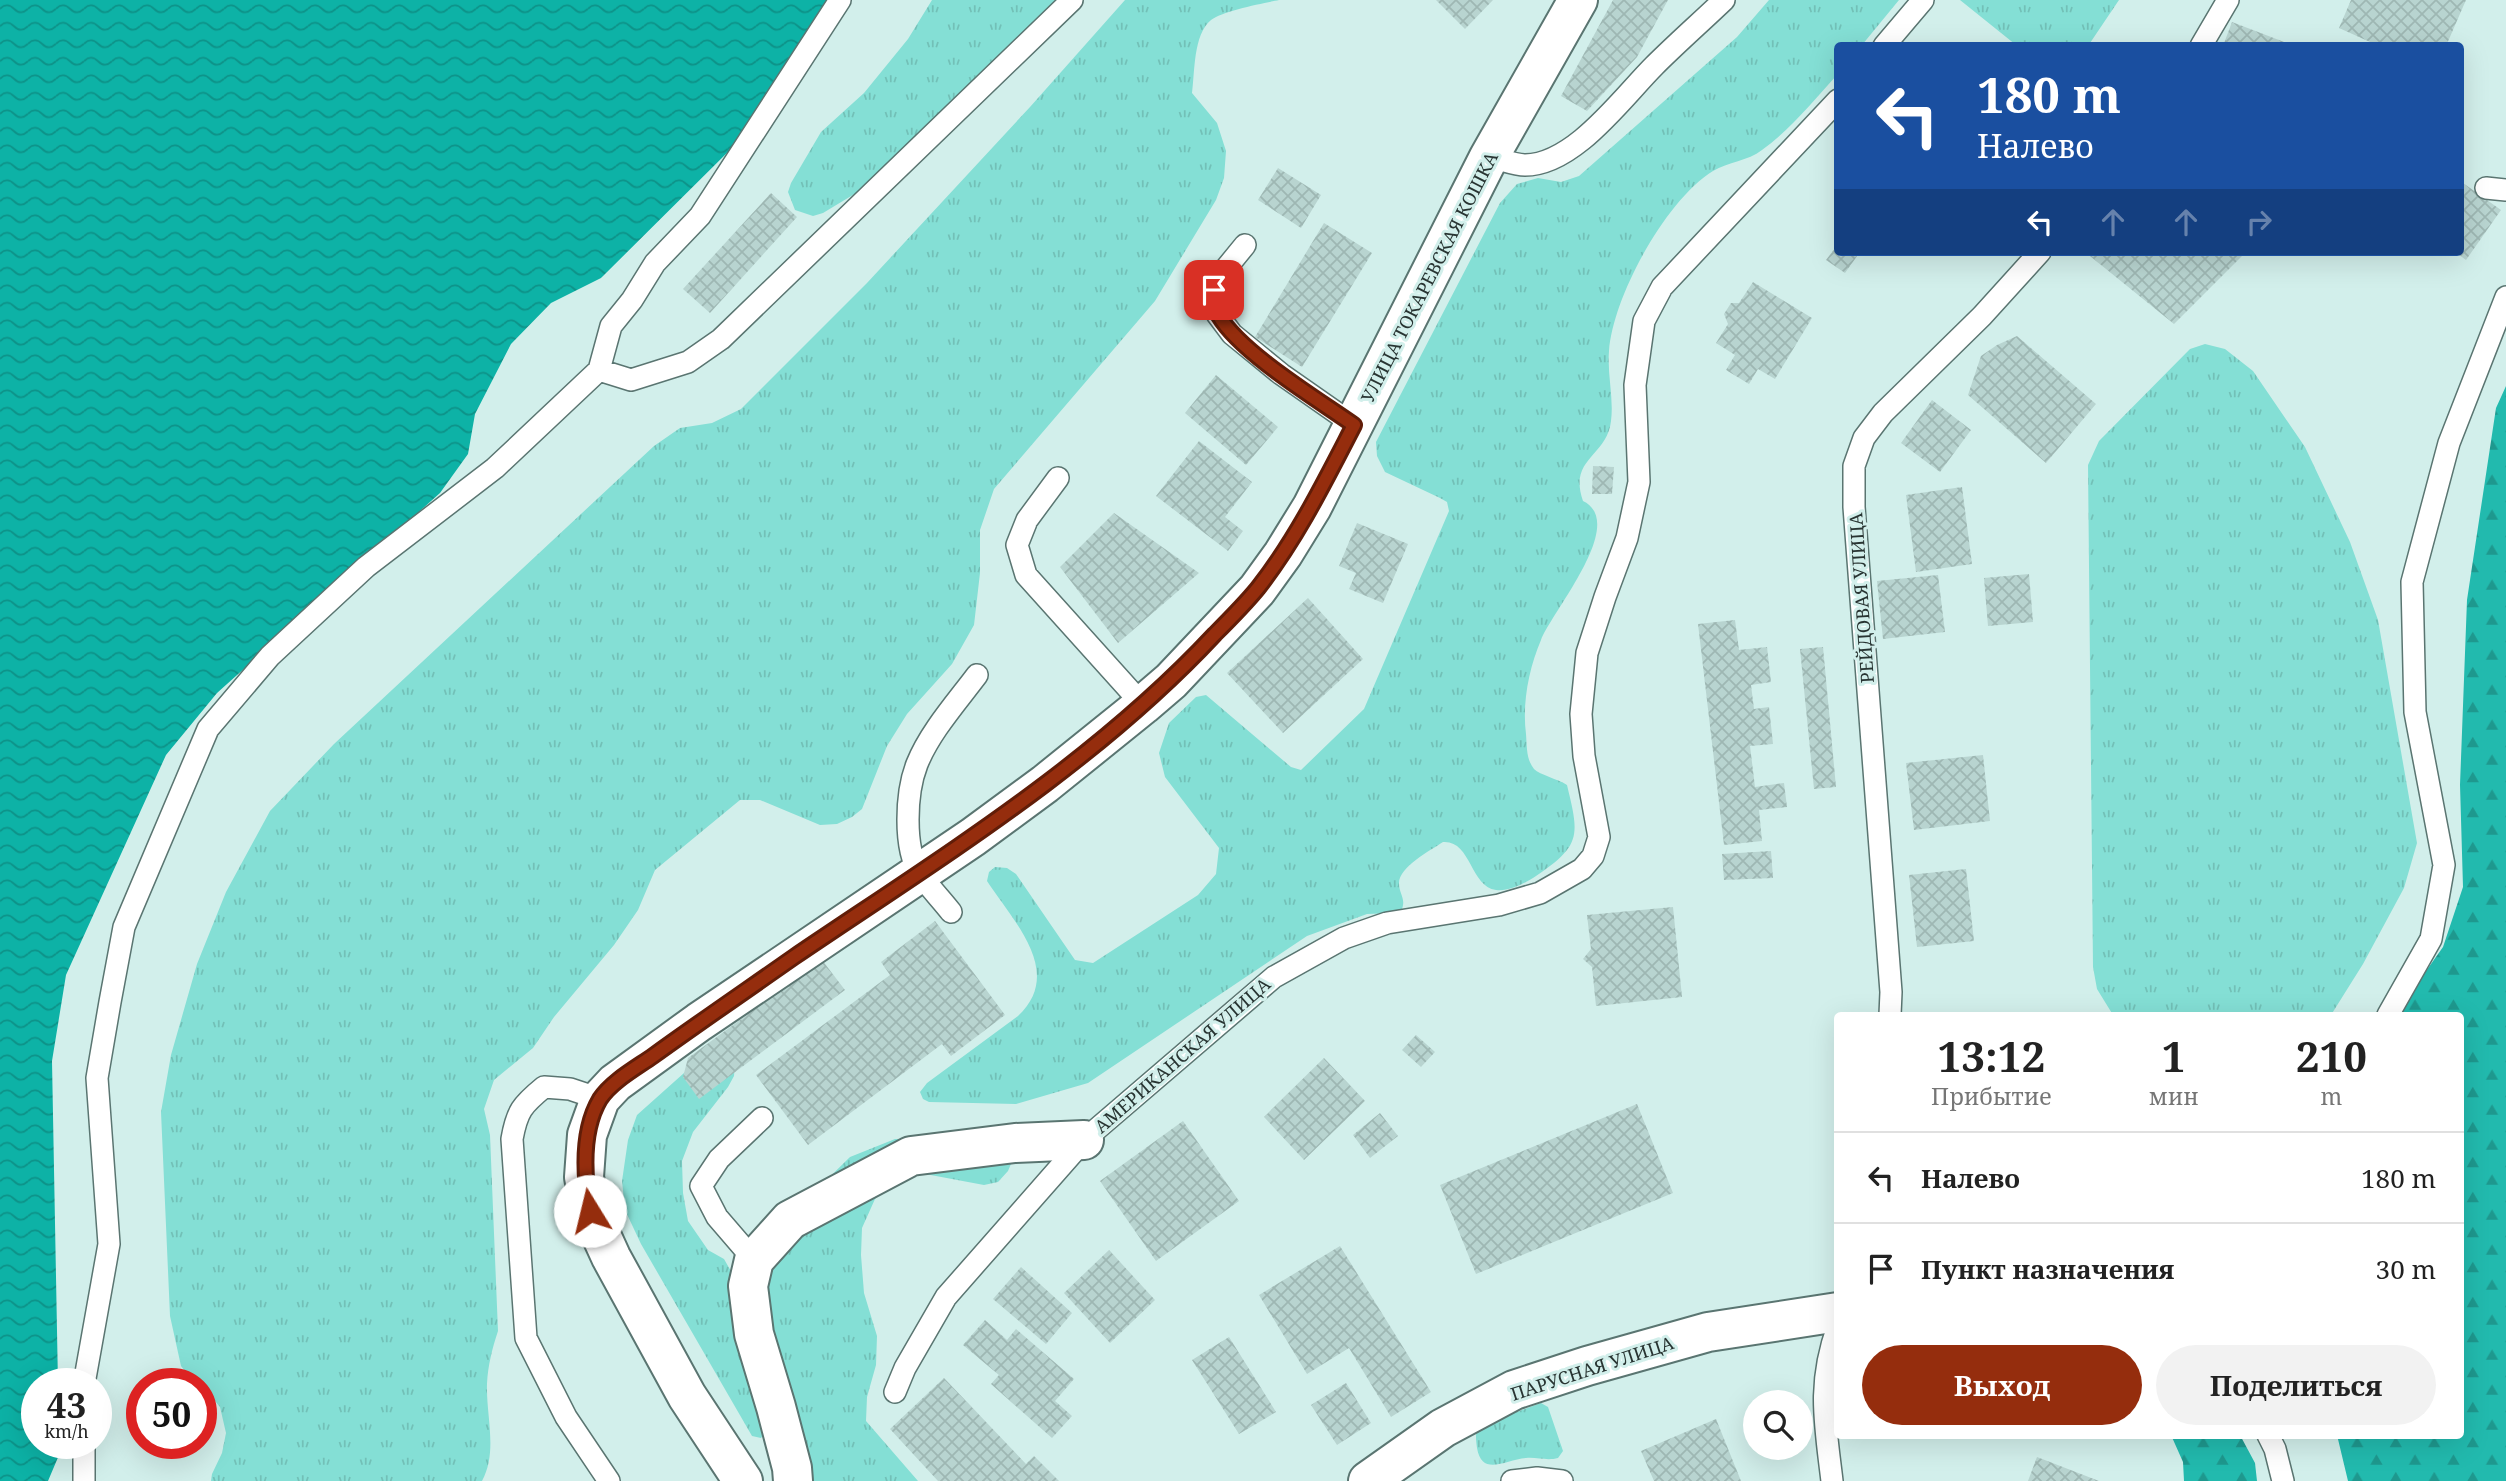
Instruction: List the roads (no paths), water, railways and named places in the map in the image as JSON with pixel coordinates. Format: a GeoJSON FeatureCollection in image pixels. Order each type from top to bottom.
{"type":"FeatureCollection","features":[{"type":"Feature","properties":{"kind":"main road","name":"УЛИЦА ТОКАРЕВСКАЯ КОШКА"},"geometry":{"type":"LineString","coordinates":[[743,1481],[687,1396],[611,1257],[590,1211],[584,1177],[587,1135],[600,1099],[615,1083],[699,1022],[1045,785],[1171,681],[1257,590],[1312,507],[1489,157],[1578,0]]}},
{"type":"Feature","properties":{"kind":"main road"},"geometry":{"type":"LineString","coordinates":[[793,1481],[776,1407],[754,1334],[748,1286],[754,1260],[790,1220],[911,1156],[1015,1143],[1084,1140]]}},
{"type":"Feature","properties":{"kind":"main road","name":"ПАРУСНАЯ УЛИЦА"},"geometry":{"type":"LineString","coordinates":[[1368,1481],[1443,1428],[1514,1390],[1708,1332],[1834,1313]]}},
{"type":"Feature","properties":{"kind":"lane"},"geometry":{"type":"LineString","coordinates":[[87,1368],[109,1244],[97,1078],[124,928],[208,729],[270,656],[346,585],[495,468],[599,370],[611,326],[632,300],[655,263],[700,216],[840,0]]}},
{"type":"Feature","properties":{"kind":"lane"},"geometry":{"type":"LineString","coordinates":[[599,370],[631,380],[688,362],[722,339],[1072,0]]}},
{"type":"Feature","properties":{"kind":"lane"},"geometry":{"type":"LineString","coordinates":[[1489,157],[1526,165],[1561,154],[1576,145],[1724,0]]}},
{"type":"Feature","properties":{"kind":"lane"},"geometry":{"type":"LineString","coordinates":[[1887,42],[1923,0]]}},
{"type":"Feature","properties":{"kind":"lane"},"geometry":{"type":"LineString","coordinates":[[2203,42],[2228,0]]}},
{"type":"Feature","properties":{"kind":"lane","name":"АМЕРИКАНСКАЯ УЛИЦА"},"geometry":{"type":"LineString","coordinates":[[895,1392],[905,1368],[946,1297],[1084,1140],[1274,976],[1344,938],[1387,923],[1499,905],[1540,892],[1582,869],[1593,856],[1599,837],[1584,756],[1581,714],[1587,653],[1628,538],[1638,498],[1635,385],[1644,321],[1661,287],[1834,104]]}},
{"type":"Feature","properties":{"kind":"lane"},"geometry":{"type":"LineString","coordinates":[[1245,245],[1219,278],[1214,290],[1217,314],[1232,334],[1281,374],[1354,425]]}},
{"type":"Feature","properties":{"kind":"lane","name":"РЕЙДОВАЯ УЛИЦА"},"geometry":{"type":"LineString","coordinates":[[1890,1012],[1891,992],[1854,507],[1854,466],[1864,438],[1883,413],[1982,316],[2036,256]]}},
{"type":"Feature","properties":{"kind":"lane"},"geometry":{"type":"LineString","coordinates":[[2390,1012],[2431,939],[2444,865],[2415,712],[2412,582],[2449,443],[2506,297]]}},
{"type":"Feature","properties":{"kind":"lane"},"geometry":{"type":"LineString","coordinates":[[1058,478],[1027,520],[1017,545],[1026,575],[1143,705]]}},
{"type":"Feature","properties":{"kind":"lane"},"geometry":{"type":"LineString","coordinates":[[951,912],[919,873],[911,852],[908,830],[917,765],[940,725],[977,675]]}},
{"type":"Feature","properties":{"kind":"lane"},"geometry":{"type":"LineString","coordinates":[[600,1099],[570,1089],[544,1087],[526,1101],[517,1115],[512,1139],[526,1338],[566,1418],[609,1481]]}},
{"type":"Feature","properties":{"kind":"lane"},"geometry":{"type":"LineString","coordinates":[[754,1260],[717,1217],[701,1186],[719,1159],[762,1118]]}},
{"type":"Feature","properties":{"kind":"lane"},"geometry":{"type":"LineString","coordinates":[[1832,1481],[1823,1394],[1829,1350],[1834,1337]]}},
{"type":"Feature","properties":{"kind":"lane"},"geometry":{"type":"LineString","coordinates":[[2270,1439],[2283,1481]]}},
{"type":"Feature","properties":{"kind":"lane"},"geometry":{"type":"LineString","coordinates":[[84,1459],[84,1481]]}},
{"type":"Feature","properties":{"kind":"lane"},"geometry":{"type":"LineString","coordinates":[[1512,1481],[1537,1478],[1562,1481]]}},
{"type":"Feature","properties":{"kind":"water"},"geometry":{"type":"Polygon","coordinates":[[[0,0],[828,0],[738,142],[601,278],[551,303],[511,344],[475,414],[468,454],[440,493],[217,693],[166,755],[66,975],[52,1061],[58,1368],[21,1368],[21,1459],[57,1459],[48,1481],[0,1481],[0,0]]]}}]}
